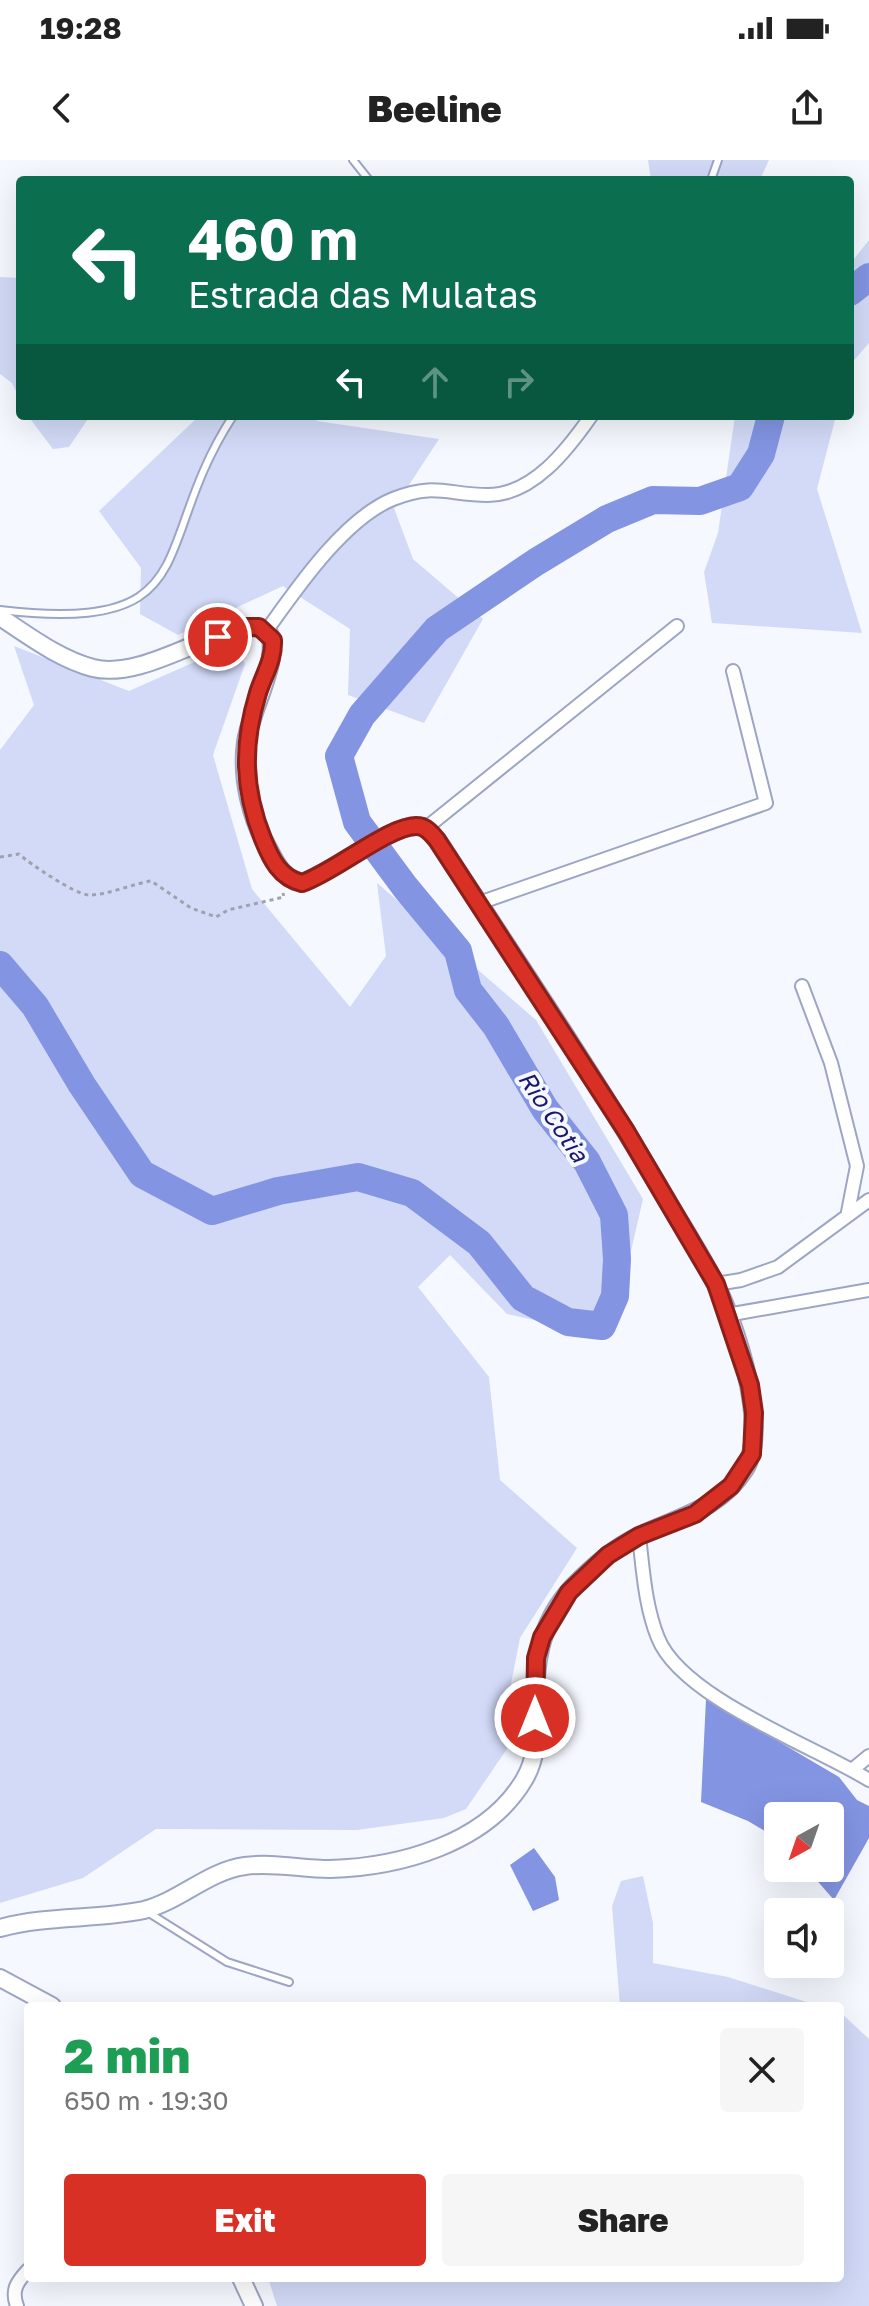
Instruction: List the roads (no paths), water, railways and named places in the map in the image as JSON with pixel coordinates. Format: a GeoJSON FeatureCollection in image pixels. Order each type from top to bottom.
{"type":"FeatureCollection","features":[{"type":"Feature","properties":{"kind":"street"},"geometry":{"type":"LineString","coordinates":[[267,630],[339,540],[366,515],[389,501],[419,490],[439,488],[488,495],[512,491],[530,482],[553,461],[588,420]]}},
{"type":"Feature","properties":{"kind":"street"},"geometry":{"type":"LineString","coordinates":[[0,617],[58,654],[95,669],[148,664],[243,627],[267,630]]}},
{"type":"Feature","properties":{"kind":"street"},"geometry":{"type":"LineString","coordinates":[[426,828],[677,626]]}},
{"type":"Feature","properties":{"kind":"street"},"geometry":{"type":"LineString","coordinates":[[0,1928],[20,1922],[144,1910],[239,1866],[327,1869],[391,1862],[419,1855],[485,1822],[525,1780],[537,1749],[536,1658],[553,1614],[587,1572],[639,1536],[695,1514],[714,1501],[744,1471],[752,1454],[750,1385],[716,1284],[626,1131],[479,903],[426,828],[417,826],[388,837],[302,883],[281,873],[253,814],[245,764],[250,722],[274,655],[273,640],[267,630]]}},
{"type":"Feature","properties":{"kind":"street"},"geometry":{"type":"LineString","coordinates":[[479,903],[766,803],[733,671]]}},
{"type":"Feature","properties":{"kind":"street"},"geometry":{"type":"LineString","coordinates":[[802,986],[831,1063],[857,1166],[848,1212]]}},
{"type":"Feature","properties":{"kind":"street"},"geometry":{"type":"LineString","coordinates":[[716,1284],[750,1278],[778,1267],[848,1212],[869,1200]]}},
{"type":"Feature","properties":{"kind":"street"},"geometry":{"type":"LineString","coordinates":[[727,1315],[869,1290]]}},
{"type":"Feature","properties":{"kind":"street"},"geometry":{"type":"LineString","coordinates":[[639,1536],[651,1617],[659,1641],[676,1663],[732,1708],[869,1780]]}},
{"type":"Feature","properties":{"kind":"street"},"geometry":{"type":"LineString","coordinates":[[852,1770],[869,1756]]}},
{"type":"Feature","properties":{"kind":"street"},"geometry":{"type":"LineString","coordinates":[[0,1978],[45,2002]]}},
{"type":"Feature","properties":{"kind":"street"},"geometry":{"type":"LineString","coordinates":[[17,2306],[13,2295],[18,2280],[24,2274]]}},
{"type":"Feature","properties":{"kind":"street"},"geometry":{"type":"LineString","coordinates":[[243,2282],[254,2306]]}},
{"type":"Feature","properties":{"kind":"lane"},"geometry":{"type":"LineString","coordinates":[[353,160],[366,176]]}},
{"type":"Feature","properties":{"kind":"lane"},"geometry":{"type":"LineString","coordinates":[[0,610],[82,614],[109,611],[148,592],[171,560],[207,464],[231,420]]}},
{"type":"Feature","properties":{"kind":"lane"},"geometry":{"type":"LineString","coordinates":[[144,1910],[227,1962],[289,1982]]}},
{"type":"Feature","properties":{"kind":"water"},"geometry":{"type":"Polygon","coordinates":[[[706,1699],[839,1777],[857,1800],[869,1806],[869,1838],[835,1898],[832,1898],[818,1882],[844,1882],[844,1802],[764,1802],[764,1831],[701,1802],[706,1699]]]}},
{"type":"Feature","properties":{"kind":"water"},"geometry":{"type":"Polygon","coordinates":[[[534,1848],[555,1877],[559,1900],[533,1911],[510,1865],[534,1848]]]}},
{"type":"Feature","properties":{"kind":"waterway","name":"Rio Cotia"},"geometry":{"type":"LineString","coordinates":[[854,289],[869,277]]}},
{"type":"Feature","properties":{"kind":"waterway","name":"Rio Cotia"},"geometry":{"type":"LineString","coordinates":[[0,965],[35,1006],[82,1085],[142,1174],[212,1211],[278,1191],[358,1177],[412,1193],[479,1243],[523,1298],[568,1322],[602,1326],[615,1296],[617,1259],[614,1215],[587,1162],[545,1109],[496,1026],[468,990],[458,951],[357,822],[339,756],[362,715],[437,629],[536,562],[607,519],[653,500],[700,501],[740,487],[761,454],[770,420]]}}]}
